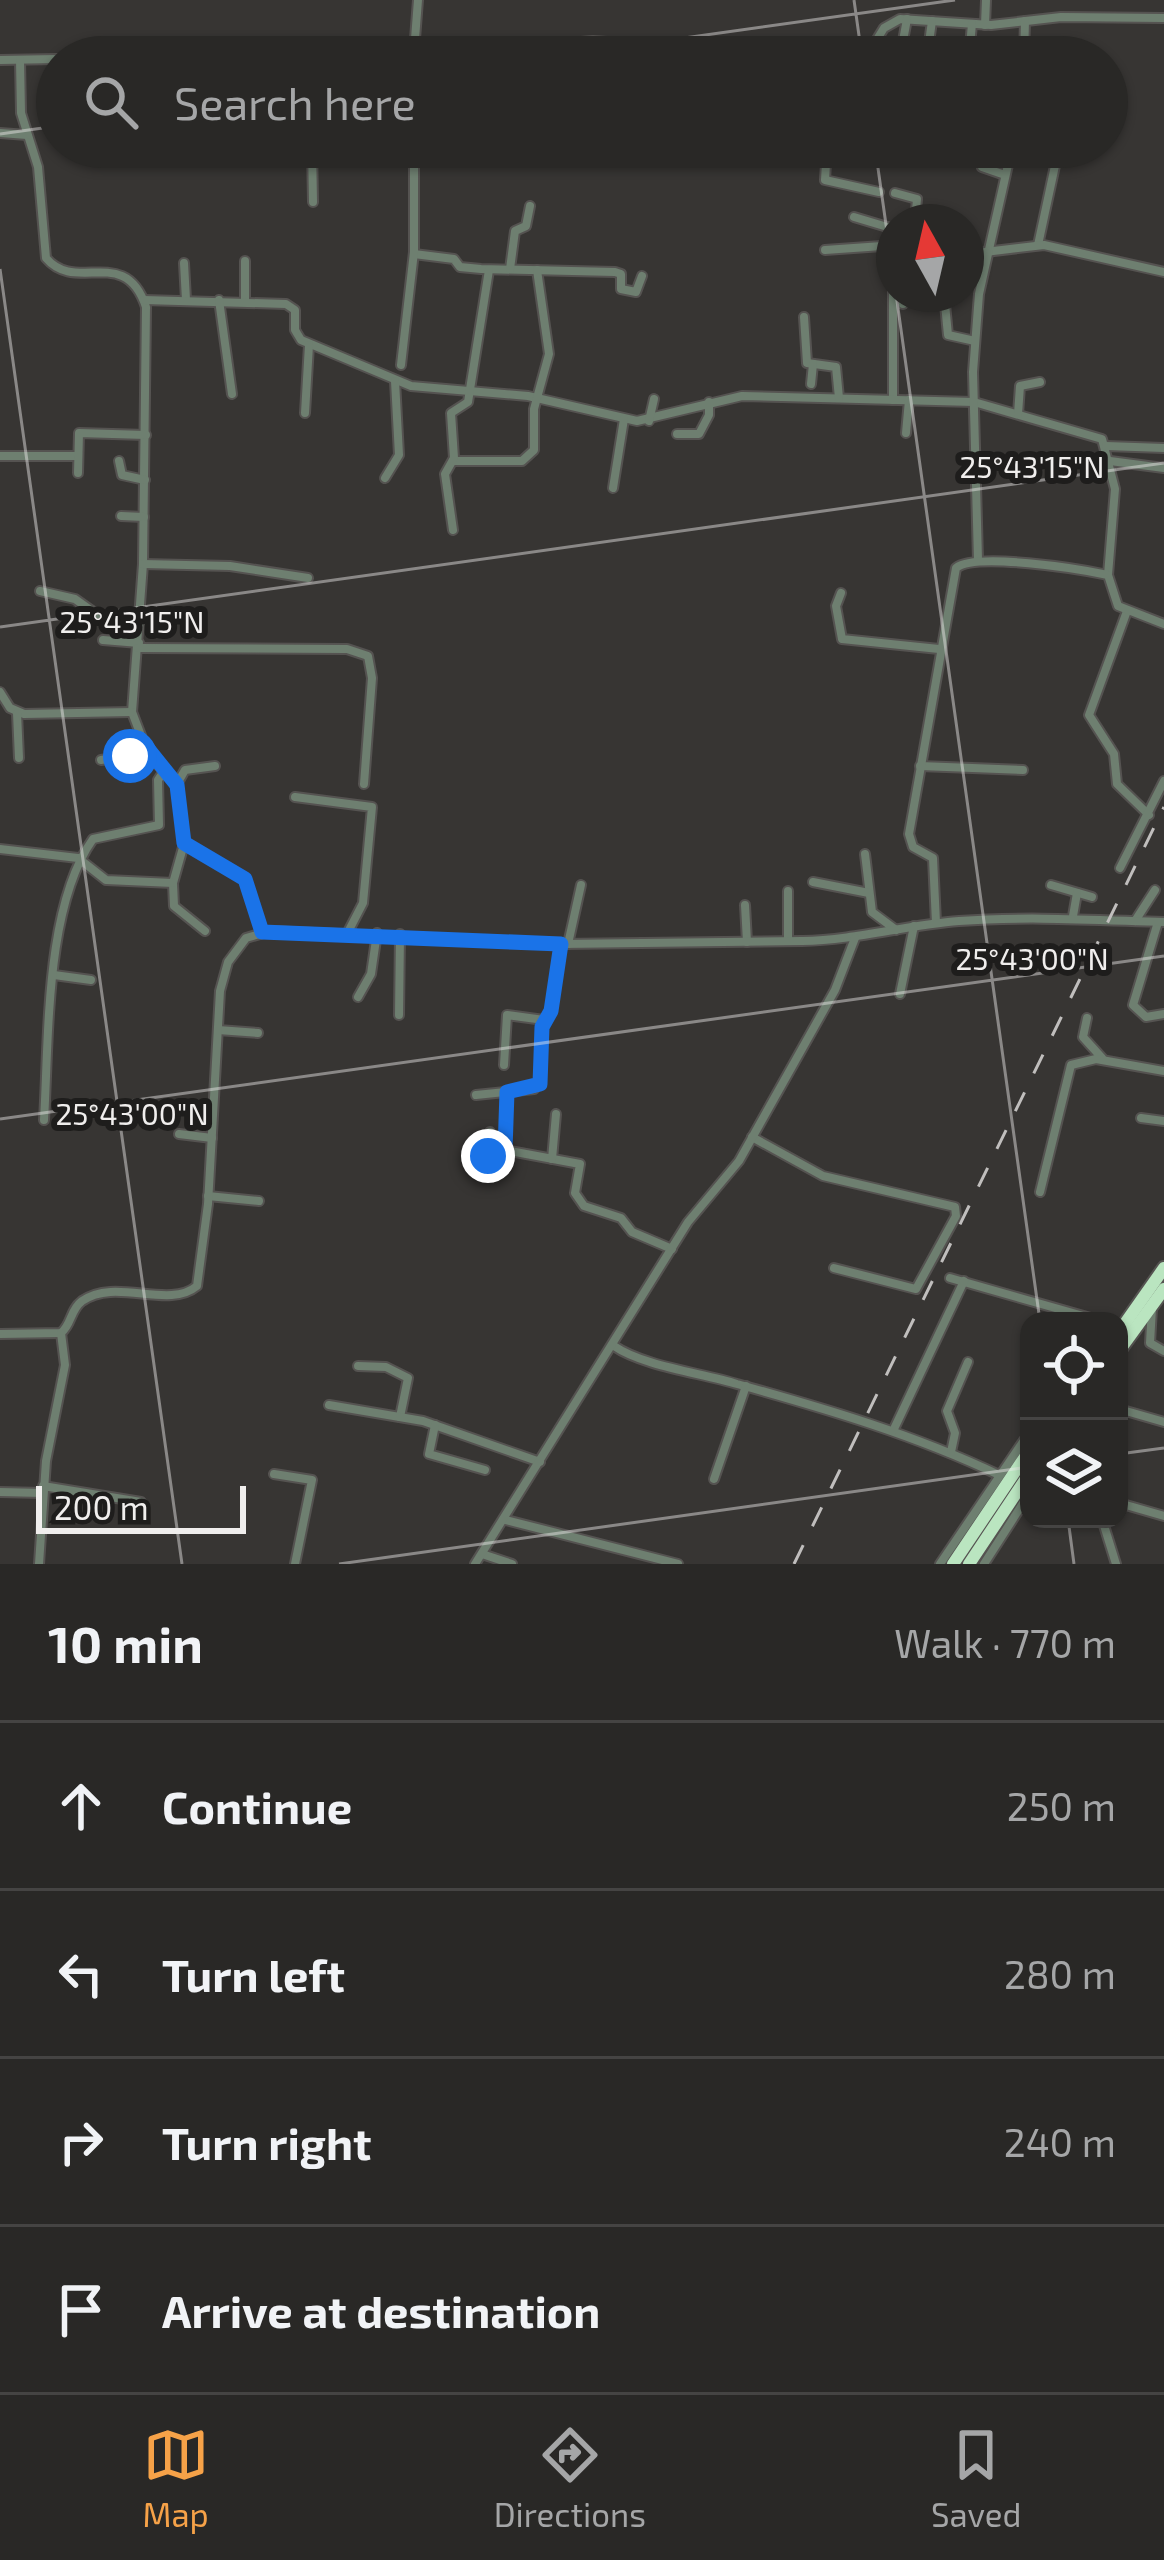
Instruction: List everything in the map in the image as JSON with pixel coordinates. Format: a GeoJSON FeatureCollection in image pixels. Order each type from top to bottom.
{"type":"FeatureCollection","features":[{"type":"Feature","properties":{"kind":"highway"},"geometry":{"type":"LineString","coordinates":[[1128,1318],[1164,1268]]}},
{"type":"Feature","properties":{"kind":"highway"},"geometry":{"type":"LineString","coordinates":[[1128,1339],[1164,1289]]}},
{"type":"Feature","properties":{"kind":"highway"},"geometry":{"type":"LineString","coordinates":[[953,1564],[1020,1464]]}},
{"type":"Feature","properties":{"kind":"highway"},"geometry":{"type":"LineString","coordinates":[[969,1564],[1020,1488]]}},
{"type":"Feature","properties":{"kind":"street"},"geometry":{"type":"LineString","coordinates":[[415,36],[418,0]]}},
{"type":"Feature","properties":{"kind":"street"},"geometry":{"type":"LineString","coordinates":[[416,17],[427,0]]}},
{"type":"Feature","properties":{"kind":"street"},"geometry":{"type":"LineString","coordinates":[[985,25],[986,0]]}},
{"type":"Feature","properties":{"kind":"street"},"geometry":{"type":"LineString","coordinates":[[879,36],[884,28],[907,19],[985,25],[1164,18]]}},
{"type":"Feature","properties":{"kind":"street"},"geometry":{"type":"LineString","coordinates":[[904,36],[907,19]]}},
{"type":"Feature","properties":{"kind":"street"},"geometry":{"type":"LineString","coordinates":[[930,36],[932,21]]}},
{"type":"Feature","properties":{"kind":"street"},"geometry":{"type":"LineString","coordinates":[[1025,21],[1025,36]]}},
{"type":"Feature","properties":{"kind":"street"},"geometry":{"type":"LineString","coordinates":[[971,36],[972,25]]}},
{"type":"Feature","properties":{"kind":"street"},"geometry":{"type":"LineString","coordinates":[[0,60],[36,60]]}},
{"type":"Feature","properties":{"kind":"street"},"geometry":{"type":"LineString","coordinates":[[20,60],[20,113],[36,161]]}},
{"type":"Feature","properties":{"kind":"street"},"geometry":{"type":"LineString","coordinates":[[0,133],[27,135]]}},
{"type":"Feature","properties":{"kind":"street"},"geometry":{"type":"LineString","coordinates":[[38,168],[49,263],[63,269],[127,275],[144,300],[145,518],[132,712],[140,739],[177,785]]}},
{"type":"Feature","properties":{"kind":"street"},"geometry":{"type":"LineString","coordinates":[[312,168],[313,202]]}},
{"type":"Feature","properties":{"kind":"street"},"geometry":{"type":"LineString","coordinates":[[401,365],[414,254],[414,168]]}},
{"type":"Feature","properties":{"kind":"street"},"geometry":{"type":"LineString","coordinates":[[825,168],[825,180],[879,192]]}},
{"type":"Feature","properties":{"kind":"street"},"geometry":{"type":"LineString","coordinates":[[985,168],[1005,175]]}},
{"type":"Feature","properties":{"kind":"street"},"geometry":{"type":"LineString","coordinates":[[1007,168],[984,257],[1038,245],[1164,272]]}},
{"type":"Feature","properties":{"kind":"street"},"geometry":{"type":"LineString","coordinates":[[1038,245],[1054,168]]}},
{"type":"Feature","properties":{"kind":"street"},"geometry":{"type":"LineString","coordinates":[[895,193],[917,199],[917,204]]}},
{"type":"Feature","properties":{"kind":"street"},"geometry":{"type":"LineString","coordinates":[[510,269],[515,231],[526,226],[530,206]]}},
{"type":"Feature","properties":{"kind":"street"},"geometry":{"type":"LineString","coordinates":[[854,218],[876,224]]}},
{"type":"Feature","properties":{"kind":"street"},"geometry":{"type":"LineString","coordinates":[[825,250],[876,246]]}},
{"type":"Feature","properties":{"kind":"street"},"geometry":{"type":"LineString","coordinates":[[414,254],[489,270],[620,273],[622,289],[636,292],[642,276]]}},
{"type":"Feature","properties":{"kind":"street"},"geometry":{"type":"LineString","coordinates":[[245,261],[245,300]]}},
{"type":"Feature","properties":{"kind":"street"},"geometry":{"type":"LineString","coordinates":[[184,263],[186,300]]}},
{"type":"Feature","properties":{"kind":"street"},"geometry":{"type":"LineString","coordinates":[[453,530],[445,470],[453,461],[451,412],[466,404],[489,270]]}},
{"type":"Feature","properties":{"kind":"street"},"geometry":{"type":"LineString","coordinates":[[453,461],[529,458],[538,427],[536,398],[549,354],[537,270]]}},
{"type":"Feature","properties":{"kind":"street"},"geometry":{"type":"LineString","coordinates":[[144,300],[245,300],[292,306],[295,331],[309,345],[395,381],[536,398],[624,418],[650,421],[742,396],[974,401],[1067,432],[1096,435],[1111,461],[1115,507],[1108,575],[1114,598],[1127,611],[1164,625]]}},
{"type":"Feature","properties":{"kind":"street"},"geometry":{"type":"LineString","coordinates":[[219,300],[232,394]]}},
{"type":"Feature","properties":{"kind":"street"},"geometry":{"type":"LineString","coordinates":[[893,312],[893,400]]}},
{"type":"Feature","properties":{"kind":"street"},"geometry":{"type":"LineString","coordinates":[[945,312],[946,332],[976,341]]}},
{"type":"Feature","properties":{"kind":"street"},"geometry":{"type":"LineString","coordinates":[[977,560],[974,401],[979,312]]}},
{"type":"Feature","properties":{"kind":"street"},"geometry":{"type":"LineString","coordinates":[[803,316],[806,360],[836,367],[839,398]]}},
{"type":"Feature","properties":{"kind":"street"},"geometry":{"type":"LineString","coordinates":[[305,412],[309,345]]}},
{"type":"Feature","properties":{"kind":"street"},"geometry":{"type":"LineString","coordinates":[[811,384],[812,364]]}},
{"type":"Feature","properties":{"kind":"street"},"geometry":{"type":"LineString","coordinates":[[385,478],[399,455],[395,381]]}},
{"type":"Feature","properties":{"kind":"street"},"geometry":{"type":"LineString","coordinates":[[1018,414],[1020,386],[1040,382]]}},
{"type":"Feature","properties":{"kind":"street"},"geometry":{"type":"LineString","coordinates":[[650,421],[654,399]]}},
{"type":"Feature","properties":{"kind":"street"},"geometry":{"type":"LineString","coordinates":[[906,433],[908,400]]}},
{"type":"Feature","properties":{"kind":"street"},"geometry":{"type":"LineString","coordinates":[[677,434],[699,434],[709,402]]}},
{"type":"Feature","properties":{"kind":"street"},"geometry":{"type":"LineString","coordinates":[[614,488],[624,418]]}},
{"type":"Feature","properties":{"kind":"street"},"geometry":{"type":"LineString","coordinates":[[78,473],[77,436],[83,431],[146,435]]}},
{"type":"Feature","properties":{"kind":"street"},"geometry":{"type":"LineString","coordinates":[[1106,446],[1164,448]]}},
{"type":"Feature","properties":{"kind":"street"},"geometry":{"type":"LineString","coordinates":[[0,456],[78,456]]}},
{"type":"Feature","properties":{"kind":"street"},"geometry":{"type":"LineString","coordinates":[[119,461],[122,475],[145,480]]}},
{"type":"Feature","properties":{"kind":"street"},"geometry":{"type":"LineString","coordinates":[[1111,461],[1164,468]]}},
{"type":"Feature","properties":{"kind":"street"},"geometry":{"type":"LineString","coordinates":[[122,516],[145,518]]}},
{"type":"Feature","properties":{"kind":"street"},"geometry":{"type":"LineString","coordinates":[[936,923],[933,858],[910,842],[956,568],[977,560],[1108,575]]}},
{"type":"Feature","properties":{"kind":"street"},"geometry":{"type":"LineString","coordinates":[[143,564],[230,566],[308,578]]}},
{"type":"Feature","properties":{"kind":"street"},"geometry":{"type":"LineString","coordinates":[[40,591],[75,599],[100,620],[177,618]]}},
{"type":"Feature","properties":{"kind":"street"},"geometry":{"type":"LineString","coordinates":[[841,592],[836,606],[842,639],[939,649]]}},
{"type":"Feature","properties":{"kind":"street"},"geometry":{"type":"LineString","coordinates":[[1127,611],[1089,715],[1114,754],[1114,780],[1148,815]]}},
{"type":"Feature","properties":{"kind":"street"},"geometry":{"type":"LineString","coordinates":[[103,640],[362,651],[372,664],[364,784]]}},
{"type":"Feature","properties":{"kind":"street"},"geometry":{"type":"LineString","coordinates":[[0,692],[17,713],[19,758]]}},
{"type":"Feature","properties":{"kind":"street"},"geometry":{"type":"LineString","coordinates":[[17,713],[132,712]]}},
{"type":"Feature","properties":{"kind":"street"},"geometry":{"type":"LineString","coordinates":[[101,760],[134,755],[140,739]]}},
{"type":"Feature","properties":{"kind":"street"},"geometry":{"type":"LineString","coordinates":[[205,932],[177,911],[173,883],[184,843],[177,785],[185,770],[214,766]]}},
{"type":"Feature","properties":{"kind":"street"},"geometry":{"type":"LineString","coordinates":[[920,766],[1023,770]]}},
{"type":"Feature","properties":{"kind":"street"},"geometry":{"type":"LineString","coordinates":[[44,1120],[55,975],[68,892],[93,839],[159,825],[158,780],[164,771]]}},
{"type":"Feature","properties":{"kind":"street"},"geometry":{"type":"LineString","coordinates":[[1120,868],[1164,781]]}},
{"type":"Feature","properties":{"kind":"street"},"geometry":{"type":"LineString","coordinates":[[296,797],[372,807],[363,902],[348,932]]}},
{"type":"Feature","properties":{"kind":"street"},"geometry":{"type":"LineString","coordinates":[[184,843],[245,879],[262,932]]}},
{"type":"Feature","properties":{"kind":"street"},"geometry":{"type":"LineString","coordinates":[[0,849],[85,861],[106,880],[173,883]]}},
{"type":"Feature","properties":{"kind":"street"},"geometry":{"type":"LineString","coordinates":[[865,854],[872,912],[896,930]]}},
{"type":"Feature","properties":{"kind":"street"},"geometry":{"type":"LineString","coordinates":[[813,882],[869,893]]}},
{"type":"Feature","properties":{"kind":"street"},"geometry":{"type":"LineString","coordinates":[[476,1095],[540,1084],[544,1020],[551,1011],[581,885]]}},
{"type":"Feature","properties":{"kind":"street"},"geometry":{"type":"LineString","coordinates":[[1051,885],[1092,897]]}},
{"type":"Feature","properties":{"kind":"street"},"geometry":{"type":"LineString","coordinates":[[1135,921],[1155,890]]}},
{"type":"Feature","properties":{"kind":"street"},"geometry":{"type":"LineString","coordinates":[[788,891],[788,941]]}},
{"type":"Feature","properties":{"kind":"street"},"geometry":{"type":"LineString","coordinates":[[1073,916],[1077,893]]}},
{"type":"Feature","properties":{"kind":"street"},"geometry":{"type":"LineString","coordinates":[[745,905],[747,942]]}},
{"type":"Feature","properties":{"kind":"street"},"geometry":{"type":"LineString","coordinates":[[39,1564],[43,1490],[65,1365],[61,1333],[76,1306],[96,1294],[194,1290],[208,1196],[218,1030],[228,962],[239,943],[262,932],[565,944],[747,942],[855,938],[936,923],[1073,916],[1161,922],[1133,1005],[1146,1017],[1164,1014]]}},
{"type":"Feature","properties":{"kind":"street"},"geometry":{"type":"LineString","coordinates":[[900,994],[914,926]]}},
{"type":"Feature","properties":{"kind":"street"},"geometry":{"type":"LineString","coordinates":[[358,997],[371,974],[377,933]]}},
{"type":"Feature","properties":{"kind":"street"},"geometry":{"type":"LineString","coordinates":[[399,1016],[400,934]]}},
{"type":"Feature","properties":{"kind":"street"},"geometry":{"type":"LineString","coordinates":[[475,1564],[672,1249],[752,1137],[836,990],[855,938]]}},
{"type":"Feature","properties":{"kind":"street"},"geometry":{"type":"LineString","coordinates":[[55,975],[91,980]]}},
{"type":"Feature","properties":{"kind":"street"},"geometry":{"type":"LineString","coordinates":[[504,1065],[507,1016],[544,1020]]}},
{"type":"Feature","properties":{"kind":"street"},"geometry":{"type":"LineString","coordinates":[[1087,1018],[1083,1036],[1103,1060]]}},
{"type":"Feature","properties":{"kind":"street"},"geometry":{"type":"LineString","coordinates":[[218,1030],[258,1033]]}},
{"type":"Feature","properties":{"kind":"street"},"geometry":{"type":"LineString","coordinates":[[1040,1192],[1065,1075],[1077,1062],[1103,1060],[1164,1071]]}},
{"type":"Feature","properties":{"kind":"street"},"geometry":{"type":"LineString","coordinates":[[505,1150],[507,1092]]}},
{"type":"Feature","properties":{"kind":"street"},"geometry":{"type":"LineString","coordinates":[[552,1159],[556,1114]]}},
{"type":"Feature","properties":{"kind":"street"},"geometry":{"type":"LineString","coordinates":[[1142,1118],[1164,1120]]}},
{"type":"Feature","properties":{"kind":"street"},"geometry":{"type":"LineString","coordinates":[[490,1132],[488,1156],[505,1150],[580,1164],[575,1193],[584,1206],[621,1218],[632,1232],[672,1249]]}},
{"type":"Feature","properties":{"kind":"street"},"geometry":{"type":"LineString","coordinates":[[178,1134],[212,1138]]}},
{"type":"Feature","properties":{"kind":"street"},"geometry":{"type":"LineString","coordinates":[[752,1137],[823,1176],[955,1207],[956,1216],[916,1289],[833,1268]]}},
{"type":"Feature","properties":{"kind":"street"},"geometry":{"type":"LineString","coordinates":[[208,1196],[259,1201]]}},
{"type":"Feature","properties":{"kind":"street"},"geometry":{"type":"LineString","coordinates":[[950,1278],[1070,1312]]}},
{"type":"Feature","properties":{"kind":"street"},"geometry":{"type":"LineString","coordinates":[[893,1431],[964,1281]]}},
{"type":"Feature","properties":{"kind":"street"},"geometry":{"type":"LineString","coordinates":[[1152,1306],[1150,1343],[1164,1351]]}},
{"type":"Feature","properties":{"kind":"street"},"geometry":{"type":"LineString","coordinates":[[0,1334],[61,1333]]}},
{"type":"Feature","properties":{"kind":"street"},"geometry":{"type":"LineString","coordinates":[[614,1346],[633,1358],[893,1431],[999,1475]]}},
{"type":"Feature","properties":{"kind":"street"},"geometry":{"type":"LineString","coordinates":[[951,1453],[955,1433],[947,1411],[968,1362]]}},
{"type":"Feature","properties":{"kind":"street"},"geometry":{"type":"LineString","coordinates":[[358,1366],[386,1366],[409,1378],[400,1417]]}},
{"type":"Feature","properties":{"kind":"street"},"geometry":{"type":"LineString","coordinates":[[714,1479],[746,1386]]}},
{"type":"Feature","properties":{"kind":"street"},"geometry":{"type":"LineString","coordinates":[[328,1406],[435,1425],[540,1462]]}},
{"type":"Feature","properties":{"kind":"street"},"geometry":{"type":"LineString","coordinates":[[1128,1411],[1164,1423]]}},
{"type":"Feature","properties":{"kind":"street"},"geometry":{"type":"LineString","coordinates":[[435,1425],[429,1454],[485,1470]]}},
{"type":"Feature","properties":{"kind":"street"},"geometry":{"type":"LineString","coordinates":[[940,1564],[1020,1446]]}},
{"type":"Feature","properties":{"kind":"street"},"geometry":{"type":"LineString","coordinates":[[274,1474],[312,1480],[295,1564]]}},
{"type":"Feature","properties":{"kind":"street"},"geometry":{"type":"LineString","coordinates":[[0,1492],[43,1490],[141,1502]]}},
{"type":"Feature","properties":{"kind":"street"},"geometry":{"type":"LineString","coordinates":[[1128,1506],[1164,1516]]}},
{"type":"Feature","properties":{"kind":"street"},"geometry":{"type":"LineString","coordinates":[[984,1564],[1020,1508]]}},
{"type":"Feature","properties":{"kind":"street"},"geometry":{"type":"LineString","coordinates":[[506,1520],[678,1564]]}},
{"type":"Feature","properties":{"kind":"street"},"geometry":{"type":"LineString","coordinates":[[1105,1528],[1116,1564]]}},
{"type":"Feature","properties":{"kind":"street"},"geometry":{"type":"LineString","coordinates":[[482,1554],[512,1564]]}},
{"type":"Feature","properties":{"kind":"railway"},"geometry":{"type":"LineString","coordinates":[[794,1564],[1164,807]]}},
{"type":"Feature","properties":{"kind":"route"},"geometry":{"type":"LineString","coordinates":[[130,756],[140,739],[177,785],[184,843],[242,875],[262,932],[357,932],[561,944],[551,1011],[542,1027],[540,1084],[507,1092],[505,1150],[488,1156]]}}]}
